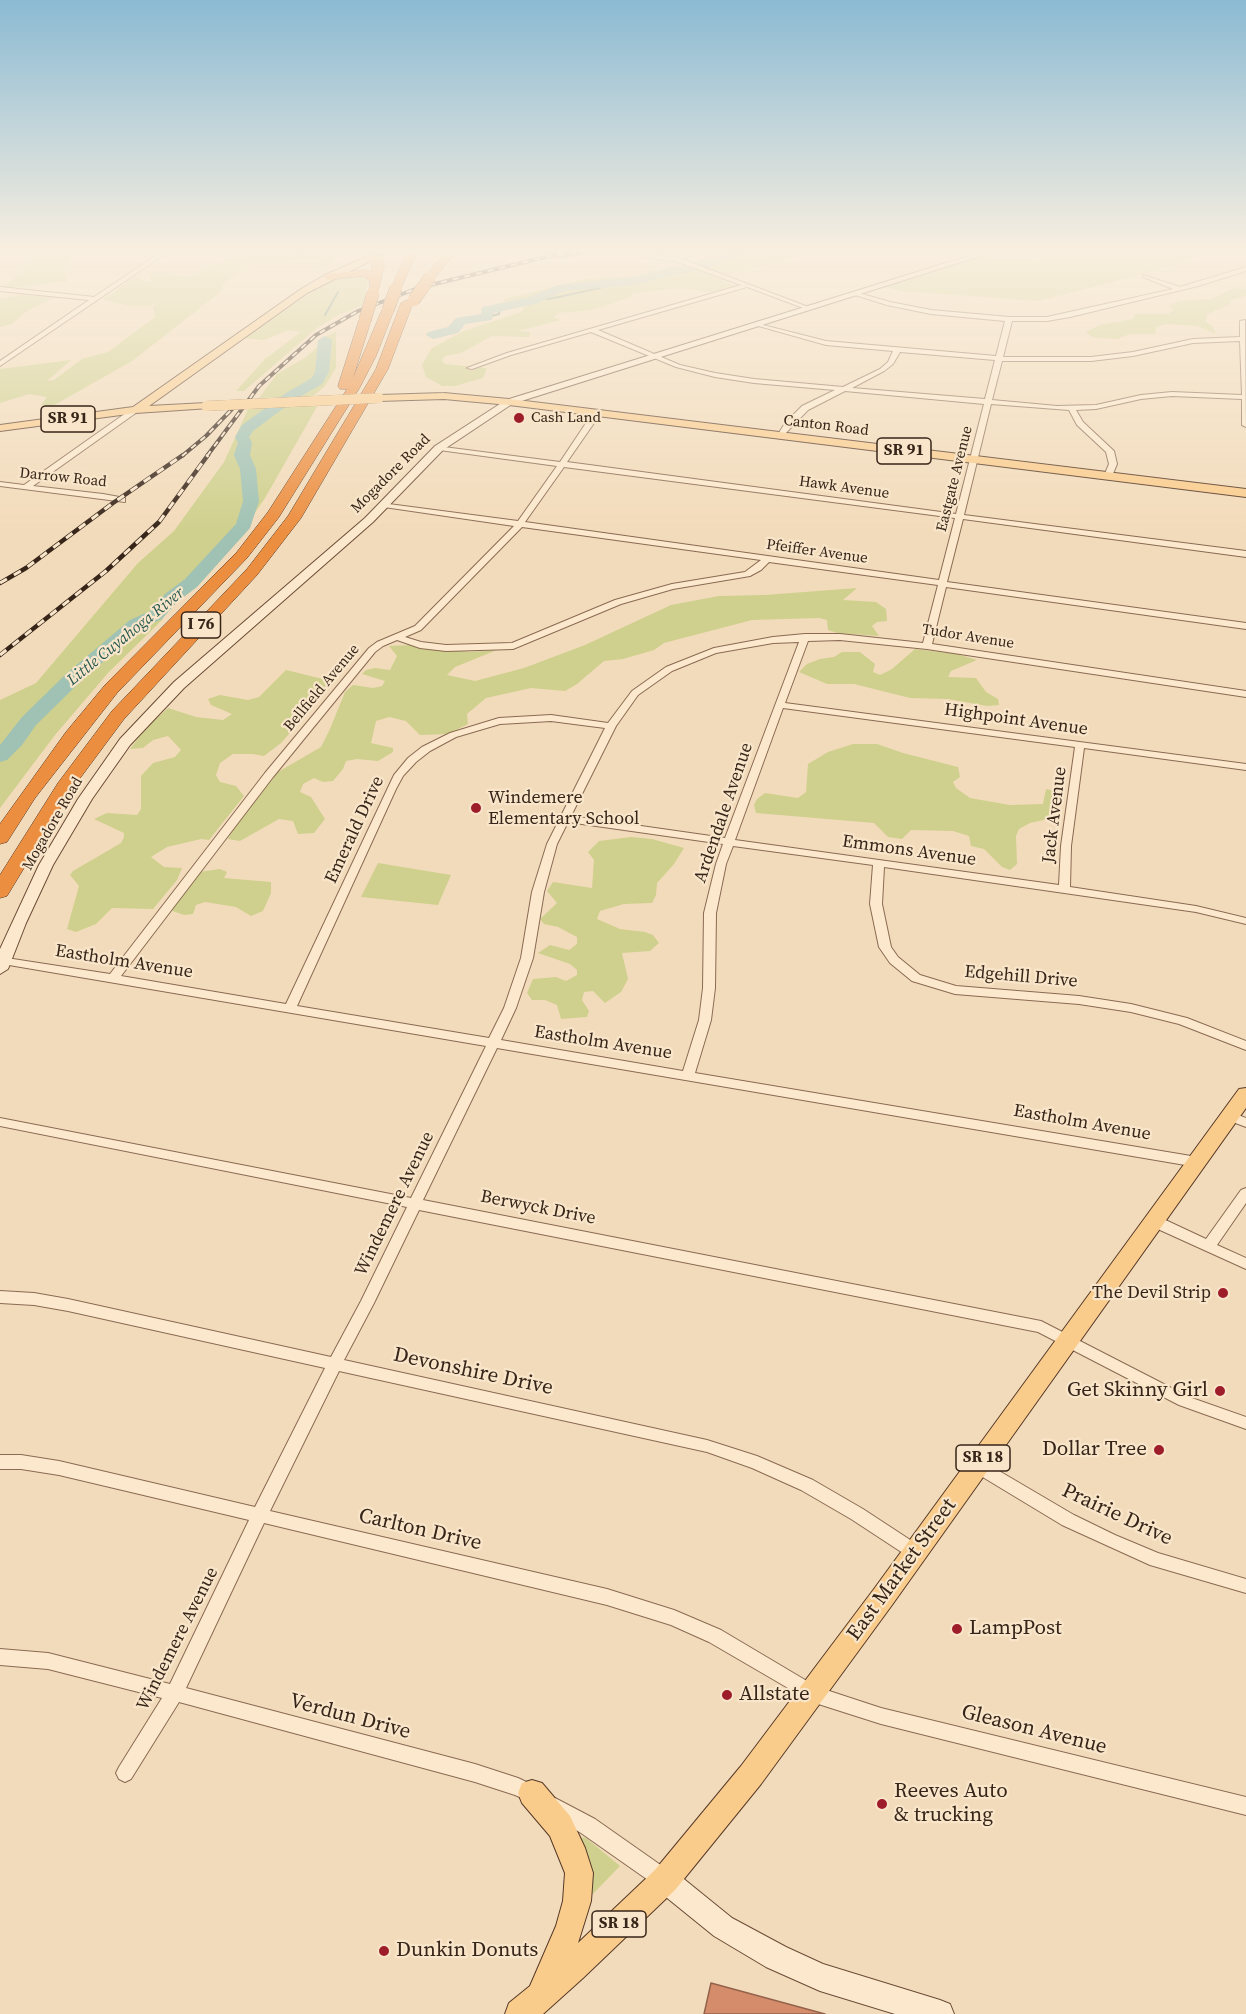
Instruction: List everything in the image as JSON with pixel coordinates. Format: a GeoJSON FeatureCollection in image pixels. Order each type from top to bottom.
{"type":"FeatureCollection","features":[{"type":"Feature","properties":{"kind":"highway"},"geometry":{"type":"LineString","coordinates":[[332,424],[357,346]]}},
{"type":"Feature","properties":{"kind":"highway","name":"I 76"},"geometry":{"type":"LineString","coordinates":[[0,838],[27,796],[98,705],[242,555],[279,506],[379,346]]}},
{"type":"Feature","properties":{"kind":"highway","name":"I 76"},"geometry":{"type":"LineString","coordinates":[[0,892],[64,787],[118,715],[252,572],[294,518],[379,376],[389,346]]}},
{"type":"Feature","properties":{"kind":"main road"},"geometry":{"type":"LineString","coordinates":[[136,410],[224,346]]}},
{"type":"Feature","properties":{"kind":"main road","name":"SR 91"},"geometry":{"type":"LineString","coordinates":[[0,428],[136,410],[206,406],[444,396],[509,402]]}},
{"type":"Feature","properties":{"kind":"main road","name":"Canton Road"},"geometry":{"type":"LineString","coordinates":[[509,402],[1246,494]]}},
{"type":"Feature","properties":{"kind":"main road","name":"East Market Street"},"geometry":{"type":"LineString","coordinates":[[530,2006],[665,1880],[737,1793],[812,1694],[1197,1162],[1238,1119],[1246,1094]]}},
{"type":"Feature","properties":{"kind":"main road"},"geometry":{"type":"LineString","coordinates":[[530,2006],[570,1927],[577,1901],[579,1873],[571,1848],[560,1826],[532,1793]]}},
{"type":"Feature","properties":{"kind":"street"},"geometry":{"type":"LineString","coordinates":[[0,364],[26,346]]}},
{"type":"Feature","properties":{"kind":"street"},"geometry":{"type":"LineString","coordinates":[[471,368],[541,346]]}},
{"type":"Feature","properties":{"kind":"street"},"geometry":{"type":"LineString","coordinates":[[630,346],[694,371],[726,377],[988,403],[1071,408],[1166,395],[1245,397]]}},
{"type":"Feature","properties":{"kind":"street","name":"Mogadore Road"},"geometry":{"type":"LineString","coordinates":[[2,964],[46,865],[85,799],[125,742],[179,685],[384,505],[439,448],[509,402],[686,346]]}},
{"type":"Feature","properties":{"kind":"street"},"geometry":{"type":"LineString","coordinates":[[860,346],[999,359],[1091,359],[1133,354],[1170,346]]}},
{"type":"Feature","properties":{"kind":"street","name":"Eastgate Avenue"},"geometry":{"type":"LineString","coordinates":[[927,646],[1003,346]]}},
{"type":"Feature","properties":{"kind":"street"},"geometry":{"type":"LineString","coordinates":[[1244,346],[1246,425]]}},
{"type":"Feature","properties":{"kind":"street"},"geometry":{"type":"LineString","coordinates":[[781,436],[789,423],[806,408],[882,370],[891,363],[897,350]]}},
{"type":"Feature","properties":{"kind":"street"},"geometry":{"type":"LineString","coordinates":[[1071,408],[1080,423],[1110,451],[1113,464],[1108,476]]}},
{"type":"Feature","properties":{"kind":"street"},"geometry":{"type":"LineString","coordinates":[[26,487],[136,410]]}},
{"type":"Feature","properties":{"kind":"street","name":"Bellfield Avenue"},"geometry":{"type":"LineString","coordinates":[[113,979],[297,740],[372,650],[380,644],[418,628],[520,524],[597,413]]}},
{"type":"Feature","properties":{"kind":"street","name":"Hawk Avenue"},"geometry":{"type":"LineString","coordinates":[[439,448],[1246,554]]}},
{"type":"Feature","properties":{"kind":"street","name":"Darrow Road"},"geometry":{"type":"LineString","coordinates":[[0,484],[122,500]]}},
{"type":"Feature","properties":{"kind":"street","name":"Pfeiffer Avenue"},"geometry":{"type":"LineString","coordinates":[[384,505],[1246,626]]}},
{"type":"Feature","properties":{"kind":"street"},"geometry":{"type":"LineString","coordinates":[[397,637],[420,645],[439,648],[476,649],[513,646],[618,602],[672,587],[747,574],[759,568],[767,559]]}},
{"type":"Feature","properties":{"kind":"street","name":"Tudor Avenue"},"geometry":{"type":"LineString","coordinates":[[686,661],[714,651],[750,643],[805,637],[855,637],[1246,694]]}},
{"type":"Feature","properties":{"kind":"street","name":"Ardendale Avenue"},"geometry":{"type":"LineString","coordinates":[[688,1075],[705,1020],[710,988],[712,896],[728,842],[805,637]]}},
{"type":"Feature","properties":{"kind":"street","name":"Windemere Avenue"},"geometry":{"type":"LineString","coordinates":[[125,1773],[174,1694],[510,1008],[527,958],[546,859],[611,726],[625,705],[643,686],[686,661]]}},
{"type":"Feature","properties":{"kind":"street","name":"Highpoint Avenue"},"geometry":{"type":"LineString","coordinates":[[781,705],[1246,767]]}},
{"type":"Feature","properties":{"kind":"street","name":"Emerald Drive"},"geometry":{"type":"LineString","coordinates":[[290,1009],[392,789],[399,775],[412,760],[453,735],[499,721],[535,718],[611,726]]}},
{"type":"Feature","properties":{"kind":"street","name":"Jack Avenue"},"geometry":{"type":"LineString","coordinates":[[1064,889],[1066,846],[1080,745]]}},
{"type":"Feature","properties":{"kind":"street","name":"Emmons Avenue"},"geometry":{"type":"LineString","coordinates":[[567,819],[1064,889],[1196,909],[1246,921]]}},
{"type":"Feature","properties":{"kind":"street","name":"Edgehill Drive"},"geometry":{"type":"LineString","coordinates":[[879,864],[876,904],[885,947],[894,960],[916,978],[955,990],[1079,1000],[1131,1008],[1183,1021],[1246,1046]]}},
{"type":"Feature","properties":{"kind":"street","name":"Eastholm Avenue"},"geometry":{"type":"LineString","coordinates":[[2,964],[113,979],[1197,1162]]}},
{"type":"Feature","properties":{"kind":"street","name":"Berwyck Drive"},"geometry":{"type":"LineString","coordinates":[[0,1122],[1008,1319],[1041,1327],[1184,1401],[1246,1423]]}},
{"type":"Feature","properties":{"kind":"street"},"geometry":{"type":"LineString","coordinates":[[1209,1246],[1246,1193]]}},
{"type":"Feature","properties":{"kind":"street"},"geometry":{"type":"LineString","coordinates":[[1154,1221],[1246,1264]]}},
{"type":"Feature","properties":{"kind":"street","name":"Devonshire Drive"},"geometry":{"type":"LineString","coordinates":[[0,1297],[68,1305],[707,1446],[757,1463],[807,1485],[915,1552]]}},
{"type":"Feature","properties":{"kind":"street","name":"Carlton Drive"},"geometry":{"type":"LineString","coordinates":[[0,1462],[59,1467],[647,1609],[715,1636],[812,1694]]}},
{"type":"Feature","properties":{"kind":"street","name":"Prairie Drive"},"geometry":{"type":"LineString","coordinates":[[977,1465],[1068,1520],[1109,1540],[1156,1560],[1246,1586]]}},
{"type":"Feature","properties":{"kind":"street","name":"Verdun Drive"},"geometry":{"type":"LineString","coordinates":[[0,1657],[48,1661],[475,1773],[532,1793],[588,1826],[665,1880]]}},
{"type":"Feature","properties":{"kind":"street","name":"Gleason Avenue"},"geometry":{"type":"LineString","coordinates":[[812,1694],[881,1716],[1246,1806]]}},
{"type":"Feature","properties":{"kind":"street"},"geometry":{"type":"LineString","coordinates":[[665,1880],[723,1927],[776,1958],[820,1977],[940,2014]]}},
{"type":"Feature","properties":{"kind":"green space"},"geometry":{"type":"Polygon","coordinates":[[[116,346],[151,346],[132,361],[51,407],[41,405],[47,397],[29,394],[0,403],[0,369],[71,360],[47,381],[54,380],[82,359],[108,352],[116,346]]]}},
{"type":"Feature","properties":{"kind":"green space"},"geometry":{"type":"Polygon","coordinates":[[[282,346],[296,346],[244,391],[236,391],[265,359],[282,346]]]}},
{"type":"Feature","properties":{"kind":"green space"},"geometry":{"type":"Polygon","coordinates":[[[319,346],[336,346],[336,368],[325,386],[313,396],[259,398],[277,374],[306,357],[319,346]]]}},
{"type":"Feature","properties":{"kind":"green space"},"geometry":{"type":"Polygon","coordinates":[[[436,346],[474,346],[461,353],[445,356],[442,360],[444,364],[487,368],[483,378],[455,386],[442,386],[426,377],[422,365],[432,348],[436,346]]]}},
{"type":"Feature","properties":{"kind":"green space"},"geometry":{"type":"Polygon","coordinates":[[[318,405],[265,498],[239,536],[204,575],[159,617],[163,619],[108,673],[55,735],[0,808],[0,700],[36,683],[138,563],[174,531],[224,462],[249,407],[318,405]]]}},
{"type":"Feature","properties":{"kind":"green space"},"geometry":{"type":"Polygon","coordinates":[[[857,588],[843,600],[876,602],[886,609],[887,621],[877,622],[872,626],[879,636],[837,633],[828,630],[827,620],[819,618],[752,620],[664,643],[654,650],[623,659],[604,661],[565,691],[531,688],[486,698],[467,714],[468,724],[448,734],[420,735],[406,721],[389,717],[376,721],[371,743],[393,748],[393,752],[378,761],[357,759],[346,761],[343,769],[333,781],[323,782],[314,778],[303,784],[300,792],[311,797],[325,819],[314,833],[298,834],[293,821],[279,819],[240,841],[228,839],[278,772],[321,747],[345,692],[353,685],[373,688],[382,686],[385,681],[362,674],[366,670],[375,668],[390,670],[397,656],[389,646],[410,645],[470,652],[497,650],[455,667],[447,675],[475,681],[524,668],[585,645],[671,605],[719,596],[857,588]]]}},
{"type":"Feature","properties":{"kind":"green space"},"geometry":{"type":"Polygon","coordinates":[[[915,649],[957,654],[977,660],[951,671],[948,677],[976,678],[986,692],[998,699],[999,705],[987,706],[948,699],[910,698],[854,684],[827,684],[799,672],[807,664],[820,659],[834,657],[842,652],[860,652],[875,664],[873,672],[880,675],[892,669],[915,649]]]}},
{"type":"Feature","properties":{"kind":"green space"},"geometry":{"type":"Polygon","coordinates":[[[286,670],[335,682],[281,743],[264,756],[233,754],[220,763],[216,775],[220,782],[236,786],[244,796],[209,840],[201,839],[167,847],[151,857],[164,867],[182,868],[177,880],[153,909],[112,908],[96,924],[76,932],[67,929],[79,886],[70,875],[121,843],[124,837],[124,833],[94,819],[107,813],[137,815],[141,809],[141,776],[153,763],[175,757],[181,750],[168,736],[153,740],[143,748],[130,749],[146,728],[168,708],[196,717],[223,720],[232,714],[211,705],[208,699],[220,695],[248,700],[259,697],[286,670]]]}},
{"type":"Feature","properties":{"kind":"green space"},"geometry":{"type":"Polygon","coordinates":[[[853,744],[877,744],[958,767],[960,777],[953,782],[956,788],[970,798],[1010,805],[1043,804],[1046,789],[1063,793],[1063,804],[1053,812],[1052,818],[1030,823],[1019,829],[1016,836],[1017,864],[1010,870],[1002,867],[984,849],[971,846],[969,836],[953,831],[911,830],[902,839],[888,837],[874,823],[756,813],[754,805],[757,799],[765,793],[798,798],[806,792],[808,764],[828,752],[853,744]]]}},
{"type":"Feature","properties":{"kind":"green space"},"geometry":{"type":"Polygon","coordinates":[[[631,837],[652,839],[684,848],[674,864],[657,883],[656,895],[652,903],[624,904],[600,911],[597,919],[620,929],[653,935],[659,943],[650,951],[622,953],[628,979],[621,992],[605,1003],[593,991],[584,992],[582,1000],[589,1011],[587,1017],[561,1019],[557,1005],[545,1000],[532,1000],[527,993],[533,979],[556,977],[566,981],[577,975],[577,970],[570,964],[538,953],[550,945],[569,950],[577,944],[577,937],[558,927],[544,924],[540,919],[557,903],[547,891],[553,882],[592,888],[594,860],[588,852],[599,841],[631,837]]]}},
{"type":"Feature","properties":{"kind":"green space"},"geometry":{"type":"Polygon","coordinates":[[[378,863],[451,875],[438,905],[361,897],[378,863]]]}},
{"type":"Feature","properties":{"kind":"green space"},"geometry":{"type":"Polygon","coordinates":[[[220,869],[227,872],[224,878],[271,882],[271,893],[263,911],[251,916],[236,907],[205,902],[196,905],[193,914],[184,915],[170,910],[199,872],[220,869]]]}},
{"type":"Feature","properties":{"kind":"green space"},"geometry":{"type":"Polygon","coordinates":[[[579,1837],[586,1838],[620,1866],[587,1900],[579,1837]]]}},
{"type":"Feature","properties":{"kind":"building"},"geometry":{"type":"Polygon","coordinates":[[[711,1983],[825,2014],[704,2014],[711,1983]]]}},
{"type":"Feature","properties":{"kind":"waterway","name":"Little Cuyahoga River"},"geometry":{"type":"LineString","coordinates":[[0,756],[15,741],[29,721],[73,678],[136,624],[156,615],[171,598],[191,583],[244,525],[251,501],[248,469],[242,455],[245,443],[242,437],[247,428],[291,396],[317,381],[322,372],[324,346]]}},
{"type":"Feature","properties":{"kind":"railway"},"geometry":{"type":"LineString","coordinates":[[207,456],[259,386],[304,346]]}},
{"type":"Feature","properties":{"kind":"railway"},"geometry":{"type":"LineString","coordinates":[[182,456],[206,436],[234,407]]}},
{"type":"Feature","properties":{"kind":"railway"},"geometry":{"type":"LineString","coordinates":[[0,583],[26,568],[113,503],[183,455]]}},
{"type":"Feature","properties":{"kind":"railway"},"geometry":{"type":"LineString","coordinates":[[0,655],[106,571],[159,522],[208,455]]}},
{"type":"Feature","properties":{"kind":"place","name":"Cash Land"},"geometry":{"type":"Point","coordinates":[519,418]}},
{"type":"Feature","properties":{"kind":"place","name":"Windemere Elementary School"},"geometry":{"type":"Point","coordinates":[476,808]}},
{"type":"Feature","properties":{"kind":"place","name":"The Devil Strip"},"geometry":{"type":"Point","coordinates":[1223,1293]}},
{"type":"Feature","properties":{"kind":"place","name":"Get Skinny Girl"},"geometry":{"type":"Point","coordinates":[1220,1391]}},
{"type":"Feature","properties":{"kind":"place","name":"Dollar Tree"},"geometry":{"type":"Point","coordinates":[1159,1450]}},
{"type":"Feature","properties":{"kind":"place","name":"LampPost"},"geometry":{"type":"Point","coordinates":[957,1629]}},
{"type":"Feature","properties":{"kind":"place","name":"Allstate"},"geometry":{"type":"Point","coordinates":[727,1695]}},
{"type":"Feature","properties":{"kind":"place","name":"Reeves Auto & trucking"},"geometry":{"type":"Point","coordinates":[882,1804]}},
{"type":"Feature","properties":{"kind":"place","name":"Dunkin Donuts"},"geometry":{"type":"Point","coordinates":[384,1951]}}]}
